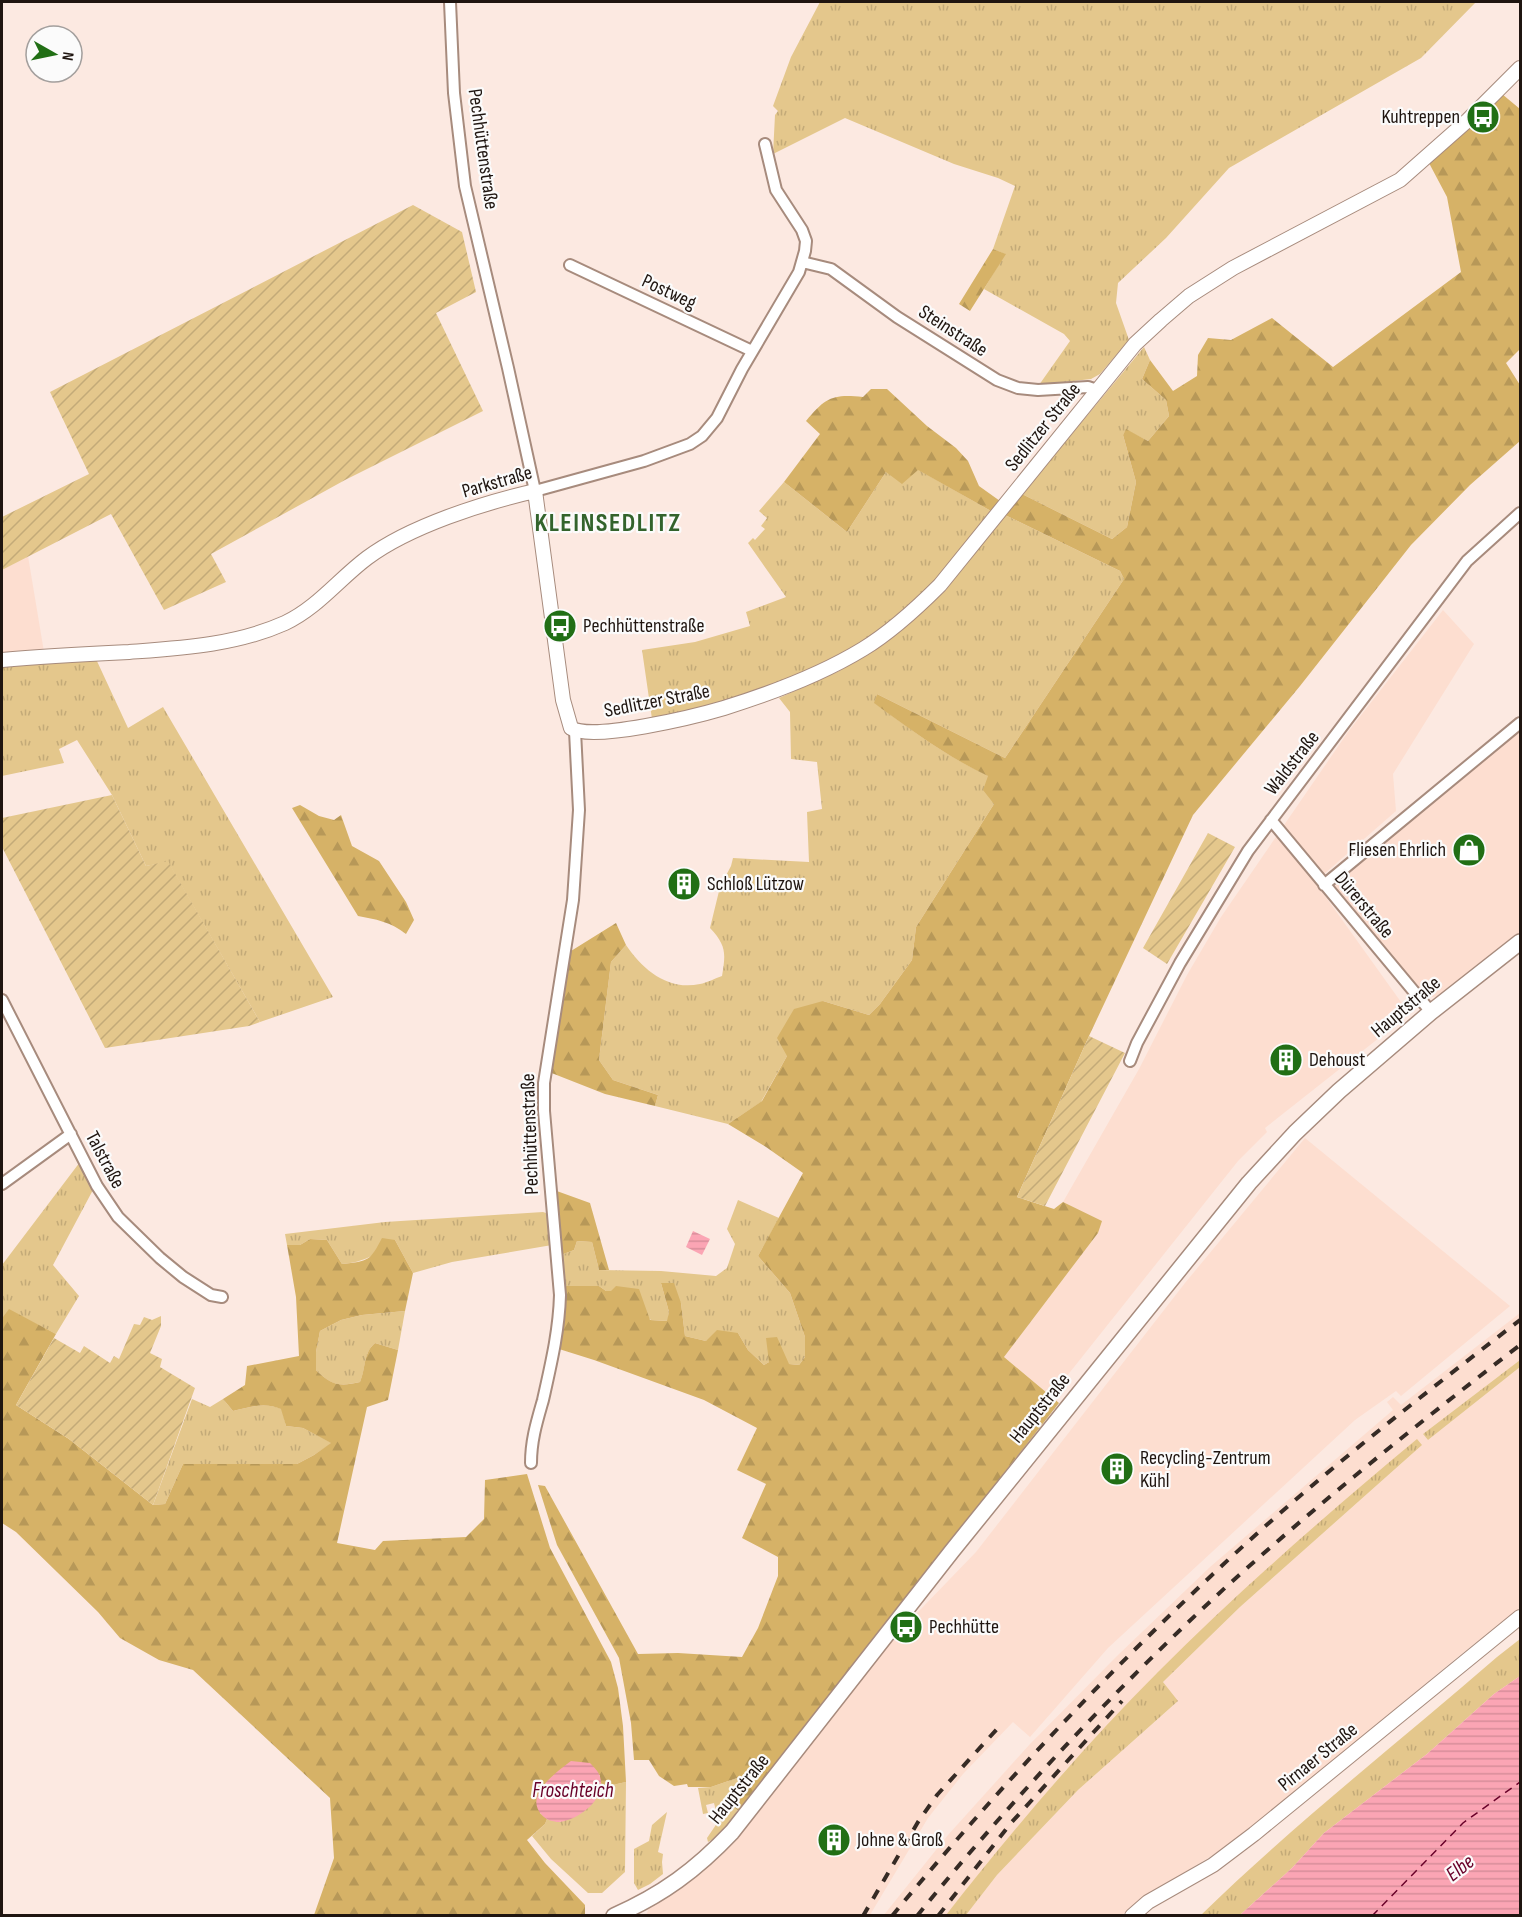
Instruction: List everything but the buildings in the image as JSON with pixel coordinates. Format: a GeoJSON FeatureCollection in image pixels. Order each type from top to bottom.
{"type":"FeatureCollection","features":[{"type":"Feature","properties":{"kind":"main road","name":"Hauptstraße"},"geometry":{"type":"LineString","coordinates":[[614,1916],[632,1912],[687,1875],[732,1832],[952,1551],[1250,1183],[1295,1133],[1339,1091],[1431,1012],[1521,942]]}},
{"type":"Feature","properties":{"kind":"street","name":"Pechhüttenstraße"},"geometry":{"type":"LineString","coordinates":[[450,2],[456,120],[465,186],[536,491],[563,700],[572,727],[579,810],[573,900],[544,1083],[544,1111],[560,1295],[559,1314],[553,1355],[533,1432],[531,1463]]}},
{"type":"Feature","properties":{"kind":"street","name":"Sedlitzer Straße"},"geometry":{"type":"LineString","coordinates":[[572,727],[625,730],[723,709],[809,675],[863,649],[921,604],[940,585],[1135,344],[1189,296],[1233,268],[1400,180],[1468,120],[1521,68]]}},
{"type":"Feature","properties":{"kind":"street","name":"Parkstraße"},"geometry":{"type":"LineString","coordinates":[[2,660],[175,649],[220,643],[249,636],[286,622],[313,605],[386,544],[499,499],[644,461],[690,444],[702,436],[717,418],[752,351],[799,272],[802,262],[806,240],[776,190],[765,144]]}},
{"type":"Feature","properties":{"kind":"street","name":"Steinstraße"},"geometry":{"type":"LineString","coordinates":[[802,262],[831,269],[897,317],[997,380],[1018,388],[1038,390],[1088,387],[1098,390]]}},
{"type":"Feature","properties":{"kind":"street","name":"Postweg"},"geometry":{"type":"LineString","coordinates":[[570,265],[752,351]]}},
{"type":"Feature","properties":{"kind":"street","name":"Waldstraße"},"geometry":{"type":"LineString","coordinates":[[1130,1061],[1137,1043],[1180,963],[1248,851],[1270,820],[1467,561],[1519,517]]}},
{"type":"Feature","properties":{"kind":"street"},"geometry":{"type":"LineString","coordinates":[[1324,885],[1521,723]]}},
{"type":"Feature","properties":{"kind":"street","name":"Dürerstraße"},"geometry":{"type":"LineString","coordinates":[[1270,820],[1431,1012]]}},
{"type":"Feature","properties":{"kind":"street","name":"Talstraße"},"geometry":{"type":"LineString","coordinates":[[2,1000],[102,1194],[130,1232],[183,1277],[211,1295],[222,1297]]}},
{"type":"Feature","properties":{"kind":"street"},"geometry":{"type":"LineString","coordinates":[[2,1184],[71,1134]]}},
{"type":"Feature","properties":{"kind":"street","name":"Pirnaer Straße"},"geometry":{"type":"LineString","coordinates":[[1132,1916],[1148,1902],[1213,1865],[1254,1834],[1521,1617]]}},
{"type":"Feature","properties":{"kind":"shaded area"},"geometry":{"type":"Polygon","coordinates":[[[28,556],[44,652],[2,655],[2,570],[28,556]]]}},
{"type":"Feature","properties":{"kind":"shaded area"},"geometry":{"type":"Polygon","coordinates":[[[1443,610],[1474,644],[1393,774],[1396,811],[1315,882],[1406,1009],[1403,1019],[1265,1128],[1267,1132],[1238,1161],[1051,1396],[1004,1357],[1098,1233],[1101,1221],[1063,1202],[1139,1069],[1187,975],[1221,917],[1348,732],[1443,610]]]}},
{"type":"Feature","properties":{"kind":"shaded area"},"geometry":{"type":"Polygon","coordinates":[[[1518,732],[1520,736],[1520,934],[1444,996],[1432,997],[1422,993],[1412,983],[1332,885],[1518,732]]]}},
{"type":"Feature","properties":{"kind":"shaded area"},"geometry":{"type":"Polygon","coordinates":[[[1305,1138],[1510,1306],[1401,1396],[1396,1391],[1355,1420],[1108,1648],[1030,1737],[1013,1722],[963,1774],[928,1818],[870,1915],[646,1916],[649,1907],[675,1891],[891,1640],[976,1552],[1185,1283],[1305,1138]]]}},
{"type":"Feature","properties":{"kind":"shaded area"},"geometry":{"type":"Polygon","coordinates":[[[1520,1313],[1520,1360],[1423,1434],[1428,1440],[1520,1367],[1520,1608],[1226,1847],[1146,1896],[1122,1915],[966,1915],[997,1875],[1078,1790],[1177,1702],[1163,1682],[1240,1607],[1422,1445],[1156,1674],[1064,1772],[946,1915],[883,1916],[948,1835],[1030,1744],[1210,1567],[1393,1410],[1387,1402],[1393,1397],[1401,1405],[1520,1313]]]}},
{"type":"Feature","properties":{"kind":"green space"},"geometry":{"type":"Polygon","coordinates":[[[820,2],[1476,2],[1421,58],[1229,168],[1166,238],[1118,283],[1116,303],[1129,340],[1100,374],[1091,379],[1039,385],[1070,341],[1064,334],[984,289],[1005,254],[993,249],[1015,186],[954,164],[845,118],[773,154],[775,115],[778,111],[773,106],[791,57],[820,2]]]}},
{"type":"Feature","properties":{"kind":"green space"},"geometry":{"type":"Polygon","coordinates":[[[1502,94],[1520,109],[1520,349],[1506,363],[1520,385],[1520,441],[1470,485],[1411,545],[1300,686],[1193,815],[1089,1036],[1017,1197],[1054,1209],[1063,1202],[1102,1221],[1098,1233],[1004,1357],[1059,1403],[739,1811],[730,1804],[748,1781],[743,1776],[711,1787],[688,1787],[687,1784],[674,1786],[659,1776],[649,1760],[634,1760],[631,1723],[619,1658],[557,1545],[538,1485],[545,1486],[638,1654],[678,1653],[742,1657],[758,1628],[778,1576],[778,1557],[742,1538],[766,1484],[737,1470],[757,1428],[704,1400],[559,1349],[564,1286],[599,1286],[606,1291],[611,1291],[616,1286],[639,1289],[650,1320],[667,1321],[669,1312],[661,1283],[674,1283],[681,1303],[685,1336],[706,1341],[717,1330],[738,1333],[748,1350],[764,1365],[769,1362],[766,1338],[777,1337],[789,1364],[799,1365],[805,1357],[805,1337],[790,1293],[758,1256],[803,1173],[728,1124],[762,1101],[787,1056],[777,1038],[794,1009],[823,1001],[869,1015],[880,1004],[912,960],[916,927],[994,804],[983,790],[988,776],[944,752],[874,703],[877,694],[1005,758],[1124,579],[1120,571],[1005,515],[1022,494],[1112,539],[1127,527],[1136,482],[1123,435],[1126,429],[1148,441],[1169,416],[1166,400],[1142,379],[1150,360],[1173,391],[1197,376],[1198,355],[1208,338],[1231,340],[1272,318],[1333,367],[1461,272],[1447,197],[1429,163],[1502,94]]]}},
{"type":"Feature","properties":{"kind":"green space"},"geometry":{"type":"Polygon","coordinates":[[[413,205],[462,232],[476,292],[436,313],[483,411],[345,480],[211,554],[226,582],[164,610],[111,514],[2,570],[2,517],[89,474],[50,392],[413,205]]]}},
{"type":"Feature","properties":{"kind":"green space"},"geometry":{"type":"Polygon","coordinates":[[[993,249],[1006,254],[970,311],[959,304],[993,249]]]}},
{"type":"Feature","properties":{"kind":"green space"},"geometry":{"type":"Polygon","coordinates":[[[1144,347],[1150,360],[1142,379],[1166,400],[1169,416],[1148,441],[1126,430],[1123,435],[1136,482],[1127,527],[1112,539],[1022,494],[1144,347]]]}},
{"type":"Feature","properties":{"kind":"green space"},"geometry":{"type":"Polygon","coordinates":[[[871,389],[887,389],[927,426],[956,448],[968,461],[979,486],[1000,501],[991,511],[918,470],[902,484],[886,472],[847,532],[784,482],[820,434],[806,421],[813,413],[831,399],[844,396],[863,397],[871,389]]]}},
{"type":"Feature","properties":{"kind":"green space"},"geometry":{"type":"Polygon","coordinates":[[[917,469],[991,511],[935,583],[861,645],[784,681],[724,703],[652,719],[642,650],[695,642],[750,626],[746,612],[786,597],[748,543],[753,538],[755,540],[765,529],[761,526],[767,518],[759,511],[784,482],[847,532],[886,472],[917,469]]]}},
{"type":"Feature","properties":{"kind":"green space"},"geometry":{"type":"Polygon","coordinates":[[[1005,515],[1120,571],[1124,579],[1005,758],[877,694],[875,703],[902,723],[944,752],[989,776],[994,804],[916,927],[912,960],[880,1004],[869,1015],[823,1001],[787,1056],[761,1102],[728,1124],[655,1106],[658,1095],[613,1080],[599,1060],[611,962],[626,945],[640,963],[667,981],[688,985],[703,983],[722,976],[724,950],[710,928],[720,887],[733,858],[809,862],[807,812],[822,809],[817,762],[791,759],[790,712],[779,698],[839,671],[890,639],[945,591],[1005,515]]]}},
{"type":"Feature","properties":{"kind":"green space"},"geometry":{"type":"Polygon","coordinates":[[[96,659],[128,728],[163,707],[333,997],[260,1022],[168,862],[146,866],[112,795],[77,740],[59,749],[64,763],[2,776],[2,667],[96,659]]]}},
{"type":"Feature","properties":{"kind":"green space"},"geometry":{"type":"Polygon","coordinates":[[[112,795],[146,866],[168,861],[260,1022],[249,1026],[105,1048],[2,847],[2,818],[112,795]]]}},
{"type":"Feature","properties":{"kind":"green space"},"geometry":{"type":"Polygon","coordinates":[[[300,805],[319,816],[334,820],[341,815],[352,846],[379,861],[406,902],[414,920],[406,934],[389,924],[358,916],[292,808],[300,805]]]}},
{"type":"Feature","properties":{"kind":"green space"},"geometry":{"type":"Polygon","coordinates":[[[1208,833],[1235,847],[1167,964],[1143,948],[1208,833]]]}},
{"type":"Feature","properties":{"kind":"green space"},"geometry":{"type":"Polygon","coordinates":[[[616,923],[626,945],[611,962],[599,1060],[613,1080],[658,1095],[655,1106],[605,1094],[549,1072],[571,951],[616,923]]]}},
{"type":"Feature","properties":{"kind":"green space"},"geometry":{"type":"Polygon","coordinates":[[[1089,1036],[1125,1053],[1045,1206],[1017,1197],[1089,1036]]]}},
{"type":"Feature","properties":{"kind":"green space"},"geometry":{"type":"Polygon","coordinates":[[[80,1162],[94,1188],[53,1265],[79,1296],[56,1334],[9,1310],[2,1318],[2,1265],[80,1162]]]}},
{"type":"Feature","properties":{"kind":"green space"},"geometry":{"type":"Polygon","coordinates":[[[554,1190],[590,1203],[609,1270],[599,1270],[592,1242],[577,1241],[574,1250],[561,1255],[554,1190]]]}},
{"type":"Feature","properties":{"kind":"green space"},"geometry":{"type":"Polygon","coordinates":[[[738,1200],[779,1218],[758,1256],[790,1293],[805,1337],[805,1357],[799,1365],[769,1362],[764,1365],[748,1350],[738,1333],[706,1341],[685,1336],[681,1303],[661,1283],[669,1312],[668,1321],[651,1320],[611,1291],[606,1291],[599,1286],[564,1286],[561,1255],[574,1250],[577,1241],[592,1242],[599,1270],[661,1271],[716,1276],[727,1268],[735,1244],[727,1229],[738,1200]]]}},
{"type":"Feature","properties":{"kind":"green space"},"geometry":{"type":"Polygon","coordinates":[[[543,1212],[549,1214],[552,1245],[452,1262],[413,1273],[395,1240],[370,1256],[342,1264],[327,1240],[310,1239],[300,1245],[287,1245],[285,1234],[385,1222],[543,1212]]]}},
{"type":"Feature","properties":{"kind":"green space"},"geometry":{"type":"Polygon","coordinates":[[[382,1238],[395,1240],[413,1273],[405,1311],[362,1315],[341,1320],[320,1331],[316,1352],[316,1370],[331,1382],[346,1384],[360,1382],[368,1351],[375,1343],[398,1350],[388,1400],[367,1407],[337,1543],[375,1550],[383,1541],[466,1537],[484,1519],[485,1480],[527,1474],[550,1548],[611,1662],[618,1688],[623,1726],[626,1782],[599,1788],[600,1775],[540,1813],[547,1819],[545,1824],[527,1840],[545,1863],[585,1905],[585,1915],[314,1915],[334,1858],[330,1798],[193,1670],[159,1660],[120,1638],[98,1612],[16,1532],[2,1523],[2,1318],[9,1309],[56,1334],[16,1405],[69,1439],[153,1505],[165,1504],[183,1464],[297,1464],[331,1443],[303,1428],[286,1426],[281,1409],[263,1406],[233,1411],[223,1399],[245,1385],[247,1366],[299,1356],[296,1297],[287,1245],[300,1245],[310,1239],[327,1240],[342,1264],[368,1258],[382,1238]]]}},
{"type":"Feature","properties":{"kind":"green space"},"geometry":{"type":"Polygon","coordinates":[[[405,1311],[398,1350],[375,1343],[368,1351],[360,1382],[335,1384],[316,1370],[316,1352],[320,1331],[341,1320],[362,1315],[405,1311]]]}},
{"type":"Feature","properties":{"kind":"green space"},"geometry":{"type":"Polygon","coordinates":[[[161,1316],[161,1326],[150,1353],[162,1359],[160,1367],[195,1388],[153,1505],[69,1439],[16,1405],[54,1338],[80,1353],[84,1346],[110,1363],[114,1356],[119,1359],[134,1324],[140,1325],[144,1317],[152,1320],[161,1316]]]}},
{"type":"Feature","properties":{"kind":"green space"},"geometry":{"type":"Polygon","coordinates":[[[1520,1360],[1520,1367],[1428,1440],[1423,1434],[1520,1360]]]}},
{"type":"Feature","properties":{"kind":"green space"},"geometry":{"type":"Polygon","coordinates":[[[192,1399],[210,1407],[223,1399],[233,1411],[258,1406],[276,1407],[282,1409],[286,1426],[303,1428],[332,1443],[297,1464],[183,1464],[165,1504],[153,1505],[192,1399]]]}},
{"type":"Feature","properties":{"kind":"green space"},"geometry":{"type":"Polygon","coordinates":[[[1417,1439],[1422,1445],[1240,1607],[1163,1682],[1178,1701],[1078,1790],[997,1875],[966,1915],[946,1915],[1048,1791],[1157,1673],[1284,1553],[1417,1439]]]}},
{"type":"Feature","properties":{"kind":"green space"},"geometry":{"type":"Polygon","coordinates":[[[1520,1639],[1520,1676],[1494,1694],[1427,1754],[1324,1833],[1292,1868],[1240,1915],[1200,1916],[1309,1816],[1520,1639]]]}},
{"type":"Feature","properties":{"kind":"green space"},"geometry":{"type":"Polygon","coordinates":[[[743,1776],[748,1780],[735,1816],[717,1837],[708,1842],[707,1838],[730,1804],[724,1800],[716,1811],[714,1803],[706,1805],[708,1813],[703,1814],[698,1788],[711,1787],[743,1776]]]}},
{"type":"Feature","properties":{"kind":"green space"},"geometry":{"type":"Polygon","coordinates":[[[626,1782],[625,1872],[602,1893],[588,1893],[551,1859],[532,1836],[545,1824],[547,1819],[560,1822],[599,1793],[599,1788],[626,1782]]]}},
{"type":"Feature","properties":{"kind":"green space"},"geometry":{"type":"Polygon","coordinates":[[[667,1812],[658,1852],[663,1854],[663,1874],[638,1890],[634,1883],[634,1849],[649,1841],[652,1825],[667,1812]]]}},
{"type":"Feature","properties":{"kind":"water"},"geometry":{"type":"Polygon","coordinates":[[[693,1231],[710,1239],[702,1255],[686,1247],[693,1231]]]}},
{"type":"Feature","properties":{"kind":"water","name":"Elbe"},"geometry":{"type":"Polygon","coordinates":[[[1520,1676],[1520,1915],[1240,1915],[1292,1868],[1324,1833],[1427,1754],[1494,1694],[1520,1676]]]}},
{"type":"Feature","properties":{"kind":"water","name":"Froschteich"},"geometry":{"type":"Polygon","coordinates":[[[571,1761],[592,1765],[599,1774],[600,1791],[591,1806],[576,1817],[559,1822],[550,1820],[544,1817],[537,1807],[539,1792],[571,1761]]]}},
{"type":"Feature","properties":{"kind":"ferry route"},"geometry":{"type":"LineString","coordinates":[[1372,1916],[1463,1823],[1520,1782]]}},
{"type":"Feature","properties":{"kind":"railway"},"geometry":{"type":"LineString","coordinates":[[892,1916],[1047,1740],[1128,1656],[1212,1575],[1324,1475],[1520,1320]]}},
{"type":"Feature","properties":{"kind":"railway"},"geometry":{"type":"LineString","coordinates":[[917,1916],[990,1829],[1066,1745],[1145,1664],[1227,1586],[1335,1493],[1520,1345]]}},
{"type":"Feature","properties":{"kind":"railway"},"geometry":{"type":"LineString","coordinates":[[938,1916],[1011,1823],[1122,1701]]}},
{"type":"Feature","properties":{"kind":"railway"},"geometry":{"type":"LineString","coordinates":[[863,1916],[918,1822],[937,1795],[997,1729]]}},
{"type":"Feature","properties":{"kind":"place","name":"Kuhtreppen"},"geometry":{"type":"Point","coordinates":[1483,117]}},
{"type":"Feature","properties":{"kind":"place","name":"Pechhüttenstraße"},"geometry":{"type":"Point","coordinates":[560,626]}},
{"type":"Feature","properties":{"kind":"place","name":"Fliesen Ehrlich"},"geometry":{"type":"Point","coordinates":[1469,850]}},
{"type":"Feature","properties":{"kind":"place","name":"Schloß Lützow"},"geometry":{"type":"Point","coordinates":[684,884]}},
{"type":"Feature","properties":{"kind":"place","name":"Dehoust"},"geometry":{"type":"Point","coordinates":[1286,1060]}},
{"type":"Feature","properties":{"kind":"place","name":"Recycling-Zentrum Kühl"},"geometry":{"type":"Point","coordinates":[1117,1469]}},
{"type":"Feature","properties":{"kind":"place","name":"Pechhütte"},"geometry":{"type":"Point","coordinates":[906,1627]}},
{"type":"Feature","properties":{"kind":"place","name":"Johne & Groß"},"geometry":{"type":"Point","coordinates":[834,1840]}},
{"type":"Feature","properties":{"kind":"district","name":"KLEINSEDLITZ"},"geometry":{"type":"Point","coordinates":[608,523]}}]}
